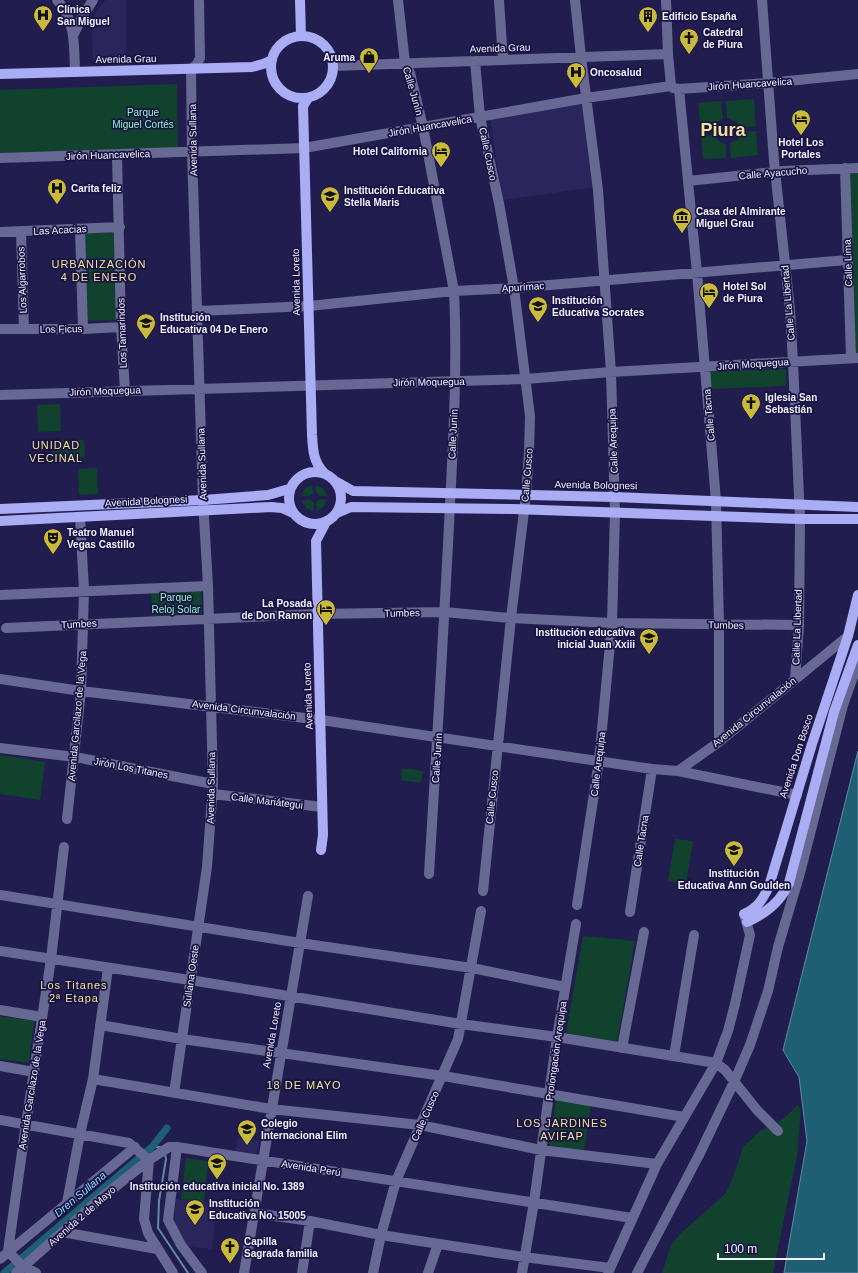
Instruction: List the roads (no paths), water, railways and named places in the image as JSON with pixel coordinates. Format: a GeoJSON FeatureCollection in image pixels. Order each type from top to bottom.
{"type":"FeatureCollection","features":[{"type":"Feature","properties":{"kind":"main road"},"geometry":{"type":"LineString","coordinates":[[300,0],[301,36]]}},
{"type":"Feature","properties":{"kind":"main road"},"geometry":{"type":"LineString","coordinates":[[301,36],[311,37],[320,41],[327,48],[331,56],[333,66],[329,83],[324,90],[305,102],[289,96],[278,87],[271,74],[272,60],[277,49],[286,40],[301,36]]}},
{"type":"Feature","properties":{"kind":"main road","name":"Avenida Grau"},"geometry":{"type":"LineString","coordinates":[[252,67],[272,60]]}},
{"type":"Feature","properties":{"kind":"main road","name":"Avenida Grau"},"geometry":{"type":"LineString","coordinates":[[0,74],[252,67],[262,69],[271,74]]}},
{"type":"Feature","properties":{"kind":"main road","name":"Avenida Loreto"},"geometry":{"type":"LineString","coordinates":[[305,102],[304,148],[310,385],[314,456],[324,473]]}},
{"type":"Feature","properties":{"kind":"main road"},"geometry":{"type":"LineString","coordinates":[[304,474],[314,456]]}},
{"type":"Feature","properties":{"kind":"main road"},"geometry":{"type":"LineString","coordinates":[[302,521],[314,524],[326,522],[340,507],[342,498],[337,482],[324,473],[311,471],[304,474],[293,483],[289,489],[288,502],[293,513],[302,521],[316,541]]}},
{"type":"Feature","properties":{"kind":"main road","name":"Avenida Bolognesi"},"geometry":{"type":"LineString","coordinates":[[337,482],[352,491],[614,497],[858,507]]}},
{"type":"Feature","properties":{"kind":"main road","name":"Avenida Bolognesi"},"geometry":{"type":"LineString","coordinates":[[0,509],[203,500],[268,495],[289,489]]}},
{"type":"Feature","properties":{"kind":"main road","name":"Avenida Bolognesi"},"geometry":{"type":"LineString","coordinates":[[0,521],[271,507],[282,508],[293,513]]}},
{"type":"Feature","properties":{"kind":"main road"},"geometry":{"type":"LineString","coordinates":[[336,513],[351,507],[450,508],[524,509],[800,519],[858,519]]}},
{"type":"Feature","properties":{"kind":"main road","name":"Avenida Loreto"},"geometry":{"type":"LineString","coordinates":[[321,850],[323,834],[316,541],[326,522]]}},
{"type":"Feature","properties":{"kind":"main road","name":"Avenida Don Bosco"},"geometry":{"type":"LineString","coordinates":[[746,918],[758,906],[769,886],[796,795],[848,636],[858,595]]}},
{"type":"Feature","properties":{"kind":"main road"},"geometry":{"type":"LineString","coordinates":[[746,918],[762,914],[786,890],[789,883],[834,712],[858,645]]}},
{"type":"Feature","properties":{"kind":"street"},"geometry":{"type":"LineString","coordinates":[[57,0],[68,17],[74,34],[75,72]]}},
{"type":"Feature","properties":{"kind":"street"},"geometry":{"type":"LineString","coordinates":[[74,34],[92,0]]}},
{"type":"Feature","properties":{"kind":"street"},"geometry":{"type":"LineString","coordinates":[[191,69],[197,64],[200,58],[199,0]]}},
{"type":"Feature","properties":{"kind":"street","name":"Calle Junín"},"geometry":{"type":"LineString","coordinates":[[398,0],[405,63],[410,73],[423,127],[454,291],[456,382],[438,737],[429,874]]}},
{"type":"Feature","properties":{"kind":"street"},"geometry":{"type":"LineString","coordinates":[[499,0],[503,60]]}},
{"type":"Feature","properties":{"kind":"street","name":"Calle Arequipa"},"geometry":{"type":"LineString","coordinates":[[575,0],[580,57],[598,190],[611,372],[615,512],[612,623],[599,761],[577,905]]}},
{"type":"Feature","properties":{"kind":"street","name":"Calle Tacna"},"geometry":{"type":"LineString","coordinates":[[666,0],[668,54],[675,87],[688,180],[716,501],[719,625],[719,742]]}},
{"type":"Feature","properties":{"kind":"street","name":"Calle La Libertad"},"geometry":{"type":"LineString","coordinates":[[762,0],[775,172],[785,264],[793,362],[800,519],[799,626],[795,679]]}},
{"type":"Feature","properties":{"kind":"street","name":"Avenida Grau"},"geometry":{"type":"LineString","coordinates":[[333,66],[668,54]]}},
{"type":"Feature","properties":{"kind":"street","name":"Calle Cusco"},"geometry":{"type":"LineString","coordinates":[[475,61],[480,117],[499,203],[514,288],[530,416],[526,495],[497,746],[483,891]]}},
{"type":"Feature","properties":{"kind":"street","name":"Avenida Sullana"},"geometry":{"type":"LineString","coordinates":[[191,69],[192,151],[203,500],[208,586],[213,789],[208,859]]}},
{"type":"Feature","properties":{"kind":"street","name":"Jirón Huancavelica"},"geometry":{"type":"LineString","coordinates":[[0,158],[304,148],[586,98],[675,87],[768,83],[858,74]]}},
{"type":"Feature","properties":{"kind":"street","name":"Los Tamarindos"},"geometry":{"type":"LineString","coordinates":[[117,155],[120,227],[121,327],[125,391]]}},
{"type":"Feature","properties":{"kind":"street","name":"Calle Lima"},"geometry":{"type":"LineString","coordinates":[[845,168],[847,260],[855,358]]}},
{"type":"Feature","properties":{"kind":"street","name":"Calle Ayacucho"},"geometry":{"type":"LineString","coordinates":[[688,180],[775,172],[858,168]]}},
{"type":"Feature","properties":{"kind":"street","name":"Las Acacias"},"geometry":{"type":"LineString","coordinates":[[0,232],[120,227]]}},
{"type":"Feature","properties":{"kind":"street"},"geometry":{"type":"LineString","coordinates":[[80,229],[83,329]]}},
{"type":"Feature","properties":{"kind":"street","name":"Los Algarrobos"},"geometry":{"type":"LineString","coordinates":[[21,232],[24,329]]}},
{"type":"Feature","properties":{"kind":"street","name":"Apurímac"},"geometry":{"type":"LineString","coordinates":[[198,311],[308,306],[454,291],[514,288],[697,273],[785,264],[847,260]]}},
{"type":"Feature","properties":{"kind":"street","name":"Los Ficus"},"geometry":{"type":"LineString","coordinates":[[0,329],[83,329],[121,327]]}},
{"type":"Feature","properties":{"kind":"street","name":"Jirón Moquegua"},"geometry":{"type":"LineString","coordinates":[[0,395],[526,380],[611,372],[704,368],[855,358]]}},
{"type":"Feature","properties":{"kind":"street","name":"Avenida Garcilazo de la Vega"},"geometry":{"type":"LineString","coordinates":[[67,819],[75,757],[81,691],[84,624],[84,590],[80,517]]}},
{"type":"Feature","properties":{"kind":"street"},"geometry":{"type":"LineString","coordinates":[[0,595],[84,590],[208,586]]}},
{"type":"Feature","properties":{"kind":"street","name":"Tumbes"},"geometry":{"type":"LineString","coordinates":[[6,628],[317,614],[444,612],[511,618],[612,623],[799,626]]}},
{"type":"Feature","properties":{"kind":"street","name":"Avenida Circunvalación"},"geometry":{"type":"LineString","coordinates":[[678,771],[719,742],[848,636]]}},
{"type":"Feature","properties":{"kind":"street"},"geometry":{"type":"LineString","coordinates":[[637,1273],[699,1155],[750,1045],[768,991],[778,947],[800,872],[843,705],[858,663]]}},
{"type":"Feature","properties":{"kind":"street","name":"Avenida Circunvalación"},"geometry":{"type":"LineString","coordinates":[[0,679],[81,691],[321,720],[652,769],[678,771],[796,795]]}},
{"type":"Feature","properties":{"kind":"street","name":"Jirón Los Titanes"},"geometry":{"type":"LineString","coordinates":[[0,748],[75,757],[213,789]]}},
{"type":"Feature","properties":{"kind":"street","name":"Calle Tacna"},"geometry":{"type":"LineString","coordinates":[[630,912],[652,769]]}},
{"type":"Feature","properties":{"kind":"street","name":"Calle Mariátegui"},"geometry":{"type":"LineString","coordinates":[[213,789],[322,807]]}},
{"type":"Feature","properties":{"kind":"street","name":"Avenida Garcilazo de la Vega"},"geometry":{"type":"LineString","coordinates":[[10,1254],[26,1124],[51,959],[64,847]]}},
{"type":"Feature","properties":{"kind":"street","name":"Sullana Oeste"},"geometry":{"type":"LineString","coordinates":[[174,1093],[208,859]]}},
{"type":"Feature","properties":{"kind":"street"},"geometry":{"type":"LineString","coordinates":[[0,895],[300,943],[472,968],[565,987]]}},
{"type":"Feature","properties":{"kind":"street","name":"Avenida Loreto"},"geometry":{"type":"LineString","coordinates":[[244,1273],[308,896]]}},
{"type":"Feature","properties":{"kind":"street","name":"Calle Cusco"},"geometry":{"type":"LineString","coordinates":[[373,1273],[396,1181],[458,1039],[482,911]]}},
{"type":"Feature","properties":{"kind":"street"},"geometry":{"type":"LineString","coordinates":[[254,1213],[609,1271],[656,1164],[716,1063],[728,1031],[750,935],[746,918]]}},
{"type":"Feature","properties":{"kind":"street","name":"Prolongación Arequipa"},"geometry":{"type":"LineString","coordinates":[[522,1273],[534,1202],[557,1037],[576,924]]}},
{"type":"Feature","properties":{"kind":"street"},"geometry":{"type":"LineString","coordinates":[[622,1048],[644,932]]}},
{"type":"Feature","properties":{"kind":"street"},"geometry":{"type":"LineString","coordinates":[[674,1056],[694,935]]}},
{"type":"Feature","properties":{"kind":"street"},"geometry":{"type":"LineString","coordinates":[[0,951],[716,1063],[724,1070],[757,1110],[778,1131]]}},
{"type":"Feature","properties":{"kind":"street"},"geometry":{"type":"LineString","coordinates":[[67,1203],[92,1079],[108,968]]}},
{"type":"Feature","properties":{"kind":"street"},"geometry":{"type":"LineString","coordinates":[[0,1010],[42,1017]]}},
{"type":"Feature","properties":{"kind":"street"},"geometry":{"type":"LineString","coordinates":[[100,1025],[281,1054],[442,1076],[684,1117]]}},
{"type":"Feature","properties":{"kind":"street"},"geometry":{"type":"LineString","coordinates":[[0,1066],[34,1072]]}},
{"type":"Feature","properties":{"kind":"street"},"geometry":{"type":"LineString","coordinates":[[92,1079],[271,1109],[420,1125],[541,1150],[656,1164]]}},
{"type":"Feature","properties":{"kind":"street"},"geometry":{"type":"LineString","coordinates":[[0,1120],[129,1143],[142,1154],[144,1219],[148,1233],[173,1273]]}},
{"type":"Feature","properties":{"kind":"street","name":"Avenida Perú"},"geometry":{"type":"LineString","coordinates":[[142,1154],[169,1147],[177,1148],[263,1160],[632,1218]]}},
{"type":"Feature","properties":{"kind":"street"},"geometry":{"type":"LineString","coordinates":[[177,1148],[168,1220],[181,1245],[202,1273]]}},
{"type":"Feature","properties":{"kind":"street"},"geometry":{"type":"LineString","coordinates":[[0,1259],[10,1254],[67,1203],[142,1154]]}},
{"type":"Feature","properties":{"kind":"street","name":"Avenida 2 de Mayo"},"geometry":{"type":"LineString","coordinates":[[20,1268],[101,1198],[142,1154]]}},
{"type":"Feature","properties":{"kind":"street"},"geometry":{"type":"LineString","coordinates":[[302,1273],[310,1221]]}},
{"type":"Feature","properties":{"kind":"street"},"geometry":{"type":"LineString","coordinates":[[62,1232],[157,1249]]}},
{"type":"Feature","properties":{"kind":"street"},"geometry":{"type":"LineString","coordinates":[[431,1272],[438,1244]]}},
{"type":"Feature","properties":{"kind":"street"},"geometry":{"type":"LineString","coordinates":[[10,1254],[20,1268],[36,1273]]}},
{"type":"Feature","properties":{"kind":"water"},"geometry":{"type":"Polygon","coordinates":[[[858,751],[858,1273],[784,1273],[807,1141],[799,1077],[783,1050],[858,751]]]}},
{"type":"Feature","properties":{"kind":"waterway","name":"Dren Sullana"},"geometry":{"type":"LineString","coordinates":[[4,1273],[152,1147],[167,1128]]}},
{"type":"Feature","properties":{"kind":"waterway","name":"Dren Sullana"},"geometry":{"type":"LineString","coordinates":[[152,1147],[161,1147]]}},
{"type":"Feature","properties":{"kind":"waterway"},"geometry":{"type":"LineString","coordinates":[[165,1154],[166,1159],[159,1201],[158,1228],[188,1273]]}},
{"type":"Feature","properties":{"kind":"place","name":"Clínica San Miguel"},"geometry":{"type":"Point","coordinates":[43,32]}},
{"type":"Feature","properties":{"kind":"place","name":"Edificio España"},"geometry":{"type":"Point","coordinates":[648,33]}},
{"type":"Feature","properties":{"kind":"place","name":"Catedral de Piura"},"geometry":{"type":"Point","coordinates":[689,55]}},
{"type":"Feature","properties":{"kind":"place","name":"Aruma"},"geometry":{"type":"Point","coordinates":[369,74]}},
{"type":"Feature","properties":{"kind":"place","name":"Oncosalud"},"geometry":{"type":"Point","coordinates":[576,89]}},
{"type":"Feature","properties":{"kind":"place","name":"Hotel Los Portales"},"geometry":{"type":"Point","coordinates":[801,136]}},
{"type":"Feature","properties":{"kind":"place","name":"Hotel California"},"geometry":{"type":"Point","coordinates":[441,168]}},
{"type":"Feature","properties":{"kind":"place","name":"Carita feliz"},"geometry":{"type":"Point","coordinates":[57,205]}},
{"type":"Feature","properties":{"kind":"place","name":"Institución Educativa Stella Maris"},"geometry":{"type":"Point","coordinates":[330,213]}},
{"type":"Feature","properties":{"kind":"place","name":"Casa del Almirante Miguel Grau"},"geometry":{"type":"Point","coordinates":[682,234]}},
{"type":"Feature","properties":{"kind":"place","name":"Hotel Sol de Piura"},"geometry":{"type":"Point","coordinates":[709,309]}},
{"type":"Feature","properties":{"kind":"place","name":"Institución Educativa Socrates"},"geometry":{"type":"Point","coordinates":[538,323]}},
{"type":"Feature","properties":{"kind":"place","name":"Institución Educativa 04 De Enero"},"geometry":{"type":"Point","coordinates":[146,340]}},
{"type":"Feature","properties":{"kind":"place","name":"Iglesia San Sebastián"},"geometry":{"type":"Point","coordinates":[751,420]}},
{"type":"Feature","properties":{"kind":"place","name":"Teatro Manuel Vegas Castillo"},"geometry":{"type":"Point","coordinates":[53,555]}},
{"type":"Feature","properties":{"kind":"place","name":"La Posada de Don Ramon"},"geometry":{"type":"Point","coordinates":[326,626]}},
{"type":"Feature","properties":{"kind":"place","name":"Institución educativa inicial Juan Xxiii"},"geometry":{"type":"Point","coordinates":[649,655]}},
{"type":"Feature","properties":{"kind":"place","name":"Institución Educativa Ann Goulden"},"geometry":{"type":"Point","coordinates":[734,867]}},
{"type":"Feature","properties":{"kind":"place","name":"Colegio Internacional Elim"},"geometry":{"type":"Point","coordinates":[247,1146]}},
{"type":"Feature","properties":{"kind":"place","name":"Institución educativa inicial No. 1389"},"geometry":{"type":"Point","coordinates":[217,1180]}},
{"type":"Feature","properties":{"kind":"place","name":"Institución Educativa No. 15005"},"geometry":{"type":"Point","coordinates":[195,1226]}},
{"type":"Feature","properties":{"kind":"place","name":"Capilla Sagrada familia"},"geometry":{"type":"Point","coordinates":[230,1264]}},
{"type":"Feature","properties":{"kind":"district","name":"Piura"},"geometry":{"type":"Point","coordinates":[723,130]}},
{"type":"Feature","properties":{"kind":"district","name":"URBANIZACIÓN 4 DE ENERO"},"geometry":{"type":"Point","coordinates":[99,270]}},
{"type":"Feature","properties":{"kind":"district","name":"UNIDAD VECINAL"},"geometry":{"type":"Point","coordinates":[56,451]}},
{"type":"Feature","properties":{"kind":"district","name":"Los Titanes 2ª Etapa"},"geometry":{"type":"Point","coordinates":[74,991]}},
{"type":"Feature","properties":{"kind":"district","name":"18 DE MAYO"},"geometry":{"type":"Point","coordinates":[304,1085]}},
{"type":"Feature","properties":{"kind":"district","name":"LOS JARDINES AVIFAP"},"geometry":{"type":"Point","coordinates":[562,1129]}},
{"type":"Feature","properties":{"kind":"park label","name":"Parque Miguel Cortés"},"geometry":{"type":"Point","coordinates":[143,118]}},
{"type":"Feature","properties":{"kind":"park label","name":"Parque Reloj Solar"},"geometry":{"type":"Point","coordinates":[176,602]}}]}
